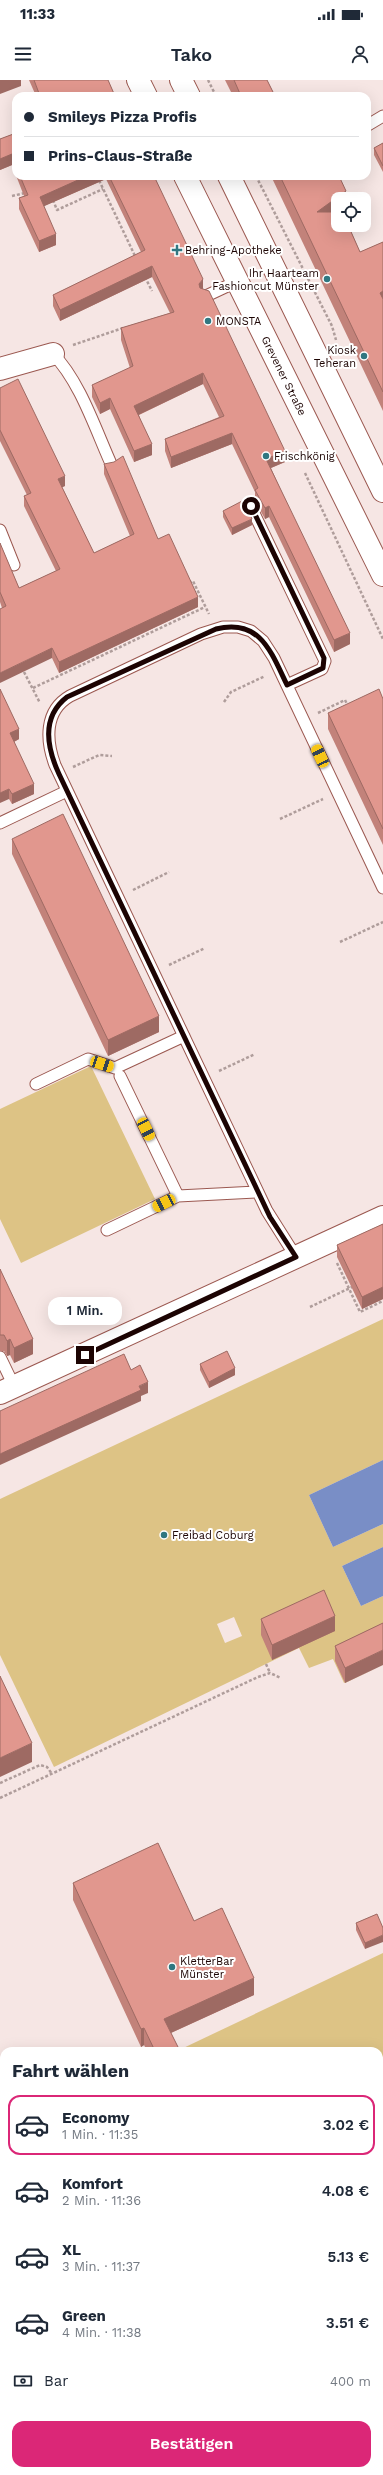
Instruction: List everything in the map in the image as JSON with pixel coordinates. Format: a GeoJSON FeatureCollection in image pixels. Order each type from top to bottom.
{"type":"FeatureCollection","features":[{"type":"Feature","properties":{"kind":"main road"},"geometry":{"type":"LineString","coordinates":[[138,80],[144,92]]}},
{"type":"Feature","properties":{"kind":"main road"},"geometry":{"type":"LineString","coordinates":[[181,80],[187,92]]}},
{"type":"Feature","properties":{"kind":"main road","name":"Grevener Straße"},"geometry":{"type":"LineString","coordinates":[[187,180],[383,575]]}},
{"type":"Feature","properties":{"kind":"main road"},"geometry":{"type":"LineString","coordinates":[[231,180],[383,491]]}},
{"type":"Feature","properties":{"kind":"main road"},"geometry":{"type":"LineString","coordinates":[[0,369],[53,354]]}},
{"type":"Feature","properties":{"kind":"main road"},"geometry":{"type":"LineString","coordinates":[[7,1390],[383,1217]]}},
{"type":"Feature","properties":{"kind":"lane"},"geometry":{"type":"LineString","coordinates":[[371,123],[383,116]]}},
{"type":"Feature","properties":{"kind":"lane"},"geometry":{"type":"LineString","coordinates":[[206,296],[238,281]]}},
{"type":"Feature","properties":{"kind":"lane"},"geometry":{"type":"LineString","coordinates":[[53,354],[66,370],[77,389],[112,466]]}},
{"type":"Feature","properties":{"kind":"lane"},"geometry":{"type":"LineString","coordinates":[[251,506],[325,661],[322,669],[287,685]]}},
{"type":"Feature","properties":{"kind":"lane"},"geometry":{"type":"LineString","coordinates":[[0,530],[14,565]]}},
{"type":"Feature","properties":{"kind":"lane"},"geometry":{"type":"LineString","coordinates":[[296,1257],[270,1217],[59,774],[49,745],[50,724],[56,709],[70,696],[216,629],[231,627],[251,631],[263,641],[279,669],[383,888]]}},
{"type":"Feature","properties":{"kind":"lane"},"geometry":{"type":"LineString","coordinates":[[0,823],[67,791]]}},
{"type":"Feature","properties":{"kind":"lane"},"geometry":{"type":"LineString","coordinates":[[44,1083],[88,1059],[116,1068],[184,1036]]}},
{"type":"Feature","properties":{"kind":"lane"},"geometry":{"type":"LineString","coordinates":[[120,1076],[178,1196]]}},
{"type":"Feature","properties":{"kind":"lane"},"geometry":{"type":"LineString","coordinates":[[107,1230],[134,1213],[178,1196],[258,1192]]}},
{"type":"Feature","properties":{"kind":"lane"},"geometry":{"type":"LineString","coordinates":[[0,1357],[7,1390]]}},
{"type":"Feature","properties":{"kind":"path"},"geometry":{"type":"LineString","coordinates":[[208,80],[214,92]]}},
{"type":"Feature","properties":{"kind":"path"},"geometry":{"type":"LineString","coordinates":[[99,180],[139,264]]}},
{"type":"Feature","properties":{"kind":"path"},"geometry":{"type":"LineString","coordinates":[[51,196],[57,210],[103,189]]}},
{"type":"Feature","properties":{"kind":"path"},"geometry":{"type":"LineString","coordinates":[[12,196],[26,193]]}},
{"type":"Feature","properties":{"kind":"path"},"geometry":{"type":"LineString","coordinates":[[142,270],[152,291]]}},
{"type":"Feature","properties":{"kind":"path"},"geometry":{"type":"LineString","coordinates":[[74,344],[126,328]]}},
{"type":"Feature","properties":{"kind":"path"},"geometry":{"type":"LineString","coordinates":[[187,584],[193,581],[216,629]]}},
{"type":"Feature","properties":{"kind":"path"},"geometry":{"type":"LineString","coordinates":[[33,688],[205,607]]}},
{"type":"Feature","properties":{"kind":"path"},"geometry":{"type":"LineString","coordinates":[[224,702],[231,692],[279,669]]}},
{"type":"Feature","properties":{"kind":"path"},"geometry":{"type":"LineString","coordinates":[[24,672],[50,724]]}},
{"type":"Feature","properties":{"kind":"path"},"geometry":{"type":"LineString","coordinates":[[303,720],[345,700],[350,711]]}},
{"type":"Feature","properties":{"kind":"path"},"geometry":{"type":"LineString","coordinates":[[59,774],[99,754],[112,756]]}},
{"type":"Feature","properties":{"kind":"path"},"geometry":{"type":"LineString","coordinates":[[280,819],[337,792]]}},
{"type":"Feature","properties":{"kind":"path"},"geometry":{"type":"LineString","coordinates":[[118,897],[169,872]]}},
{"type":"Feature","properties":{"kind":"path"},"geometry":{"type":"LineString","coordinates":[[340,942],[383,922]]}},
{"type":"Feature","properties":{"kind":"path"},"geometry":{"type":"LineString","coordinates":[[154,972],[205,948]]}},
{"type":"Feature","properties":{"kind":"path"},"geometry":{"type":"LineString","coordinates":[[204,1078],[255,1054]]}},
{"type":"Feature","properties":{"kind":"path"},"geometry":{"type":"LineString","coordinates":[[327,1243],[350,1288],[360,1312],[383,1301]]}},
{"type":"Feature","properties":{"kind":"path"},"geometry":{"type":"LineString","coordinates":[[310,1307],[350,1288]]}},
{"type":"Feature","properties":{"kind":"path"},"geometry":{"type":"LineString","coordinates":[[266,1664],[270,1674]]}},
{"type":"Feature","properties":{"kind":"path"},"geometry":{"type":"LineString","coordinates":[[0,1798],[258,1676],[270,1674],[281,1678]]}},
{"type":"Feature","properties":{"kind":"path"},"geometry":{"type":"LineString","coordinates":[[0,1783],[40,1765],[47,1767],[52,1774]]}},
{"type":"Feature","properties":{"kind":"shaded area"},"geometry":{"type":"Polygon","coordinates":[[[91,1066],[155,1199],[21,1263],[0,1219],[0,1109],[91,1066]]]}},
{"type":"Feature","properties":{"kind":"shaded area","name":"Freibad Coburg"},"geometry":{"type":"Polygon","coordinates":[[[383,1319],[383,1460],[309,1495],[333,1547],[383,1524],[383,1547],[342,1566],[361,1606],[383,1596],[383,1638],[344,1683],[333,1659],[309,1668],[299,1648],[54,1767],[0,1655],[0,1499],[383,1319]],[[234,1617],[217,1624],[225,1643],[242,1636],[234,1617]]]}},
{"type":"Feature","properties":{"kind":"shaded area"},"geometry":{"type":"Polygon","coordinates":[[[383,1953],[383,2047],[185,2047],[383,1953]]]}},
{"type":"Feature","properties":{"kind":"water"},"geometry":{"type":"Polygon","coordinates":[[[383,1460],[383,1524],[333,1547],[309,1495],[383,1460]]]}},
{"type":"Feature","properties":{"kind":"water"},"geometry":{"type":"Polygon","coordinates":[[[383,1547],[383,1596],[361,1606],[342,1566],[383,1547]]]}},
{"type":"Feature","properties":{"kind":"building"},"geometry":{"type":"Polygon","coordinates":[[[34,80],[108,80],[113,92],[38,92],[34,80]]]}},
{"type":"Feature","properties":{"kind":"building"},"geometry":{"type":"Polygon","coordinates":[[[234,80],[267,80],[273,92],[239,92],[234,80]]]}},
{"type":"Feature","properties":{"kind":"building"},"geometry":{"type":"Polygon","coordinates":[[[12,134],[12,154],[0,159],[0,139],[12,134]]]}},
{"type":"Feature","properties":{"kind":"building"},"geometry":{"type":"Polygon","coordinates":[[[383,143],[383,166],[374,148],[383,143]]]}},
{"type":"Feature","properties":{"kind":"building"},"geometry":{"type":"Polygon","coordinates":[[[22,180],[78,180],[40,197],[56,234],[39,241],[19,198],[28,195],[22,180]]]}},
{"type":"Feature","properties":{"kind":"building"},"geometry":{"type":"Polygon","coordinates":[[[111,180],[156,180],[203,279],[199,284],[200,288],[209,291],[285,451],[266,459],[350,633],[334,640],[269,506],[265,508],[255,490],[258,488],[232,433],[171,457],[165,439],[224,416],[203,373],[134,406],[152,444],[134,451],[110,398],[100,403],[92,385],[133,366],[121,328],[174,312],[152,266],[60,310],[53,295],[145,250],[111,180]]]}},
{"type":"Feature","properties":{"kind":"building"},"geometry":{"type":"Polygon","coordinates":[[[282,180],[341,180],[346,191],[331,192],[331,202],[317,212],[331,212],[331,232],[351,232],[360,252],[383,242],[383,291],[380,293],[383,299],[383,392],[282,180]]]}},
{"type":"Feature","properties":{"kind":"building"},"geometry":{"type":"Polygon","coordinates":[[[18,379],[65,476],[58,479],[94,553],[134,534],[104,464],[114,462],[123,456],[158,539],[169,534],[198,597],[59,662],[52,648],[0,673],[0,609],[6,606],[0,592],[0,543],[19,588],[60,569],[24,496],[31,493],[0,430],[0,388],[18,379]]]}},
{"type":"Feature","properties":{"kind":"building"},"geometry":{"type":"Polygon","coordinates":[[[244,500],[252,519],[232,528],[223,511],[244,500]]]}},
{"type":"Feature","properties":{"kind":"building"},"geometry":{"type":"Polygon","coordinates":[[[0,689],[19,729],[10,733],[34,784],[12,794],[9,789],[0,793],[0,689]]]}},
{"type":"Feature","properties":{"kind":"building"},"geometry":{"type":"Polygon","coordinates":[[[379,689],[383,699],[383,829],[328,713],[379,689]]]}},
{"type":"Feature","properties":{"kind":"building"},"geometry":{"type":"Polygon","coordinates":[[[63,814],[159,1016],[108,1040],[12,839],[63,814]]]}},
{"type":"Feature","properties":{"kind":"building"},"geometry":{"type":"Polygon","coordinates":[[[383,1224],[383,1287],[362,1297],[337,1245],[383,1224]]]}},
{"type":"Feature","properties":{"kind":"building"},"geometry":{"type":"Polygon","coordinates":[[[0,1269],[33,1339],[14,1348],[10,1339],[7,1341],[4,1335],[0,1335],[0,1269]]]}},
{"type":"Feature","properties":{"kind":"building"},"geometry":{"type":"Polygon","coordinates":[[[227,1351],[235,1368],[209,1382],[200,1364],[227,1351]]]}},
{"type":"Feature","properties":{"kind":"building"},"geometry":{"type":"Polygon","coordinates":[[[124,1354],[131,1370],[140,1365],[148,1382],[139,1386],[141,1390],[0,1454],[0,1411],[124,1354]]]}},
{"type":"Feature","properties":{"kind":"building"},"geometry":{"type":"Polygon","coordinates":[[[324,1590],[335,1616],[272,1645],[261,1619],[324,1590]]]}},
{"type":"Feature","properties":{"kind":"building"},"geometry":{"type":"Polygon","coordinates":[[[383,1623],[383,1650],[345,1668],[335,1646],[383,1623]]]}},
{"type":"Feature","properties":{"kind":"building"},"geometry":{"type":"Polygon","coordinates":[[[0,1676],[32,1743],[0,1758],[0,1676]]]}},
{"type":"Feature","properties":{"kind":"building","name":"KletterBar Münster"},"geometry":{"type":"Polygon","coordinates":[[[158,1843],[194,1921],[222,1908],[254,1978],[164,2019],[178,2047],[153,2047],[144,2028],[141,2029],[73,1883],[158,1843]]]}},
{"type":"Feature","properties":{"kind":"building"},"geometry":{"type":"Polygon","coordinates":[[[377,1914],[383,1928],[383,1935],[365,1943],[356,1923],[377,1914]]]}},
{"type":"Feature","properties":{"kind":"place","name":"Behring-Apotheke"},"geometry":{"type":"Point","coordinates":[177,250]}},
{"type":"Feature","properties":{"kind":"place","name":"Ihr Haarteam Fashioncut Münster"},"geometry":{"type":"Point","coordinates":[327,279]}},
{"type":"Feature","properties":{"kind":"place","name":"MONSTA"},"geometry":{"type":"Point","coordinates":[208,321]}},
{"type":"Feature","properties":{"kind":"place","name":"Kiosk Teheran"},"geometry":{"type":"Point","coordinates":[364,356]}},
{"type":"Feature","properties":{"kind":"place","name":"Frischkönig"},"geometry":{"type":"Point","coordinates":[266,456]}},
{"type":"Feature","properties":{"kind":"place","name":"Freibad Coburg"},"geometry":{"type":"Point","coordinates":[164,1535]}},
{"type":"Feature","properties":{"kind":"place","name":"KletterBar Münster"},"geometry":{"type":"Point","coordinates":[172,1967]}},
{"type":"Feature","properties":{"kind":"route"},"geometry":{"type":"LineString","coordinates":[[85,1355],[296,1257],[270,1217],[59,774],[52,757],[48,741],[49,727],[53,715],[56,709],[67,697],[201,634],[223,627],[245,628],[258,635],[269,648],[287,685],[323,668],[325,664],[324,658],[251,506]]}}]}
